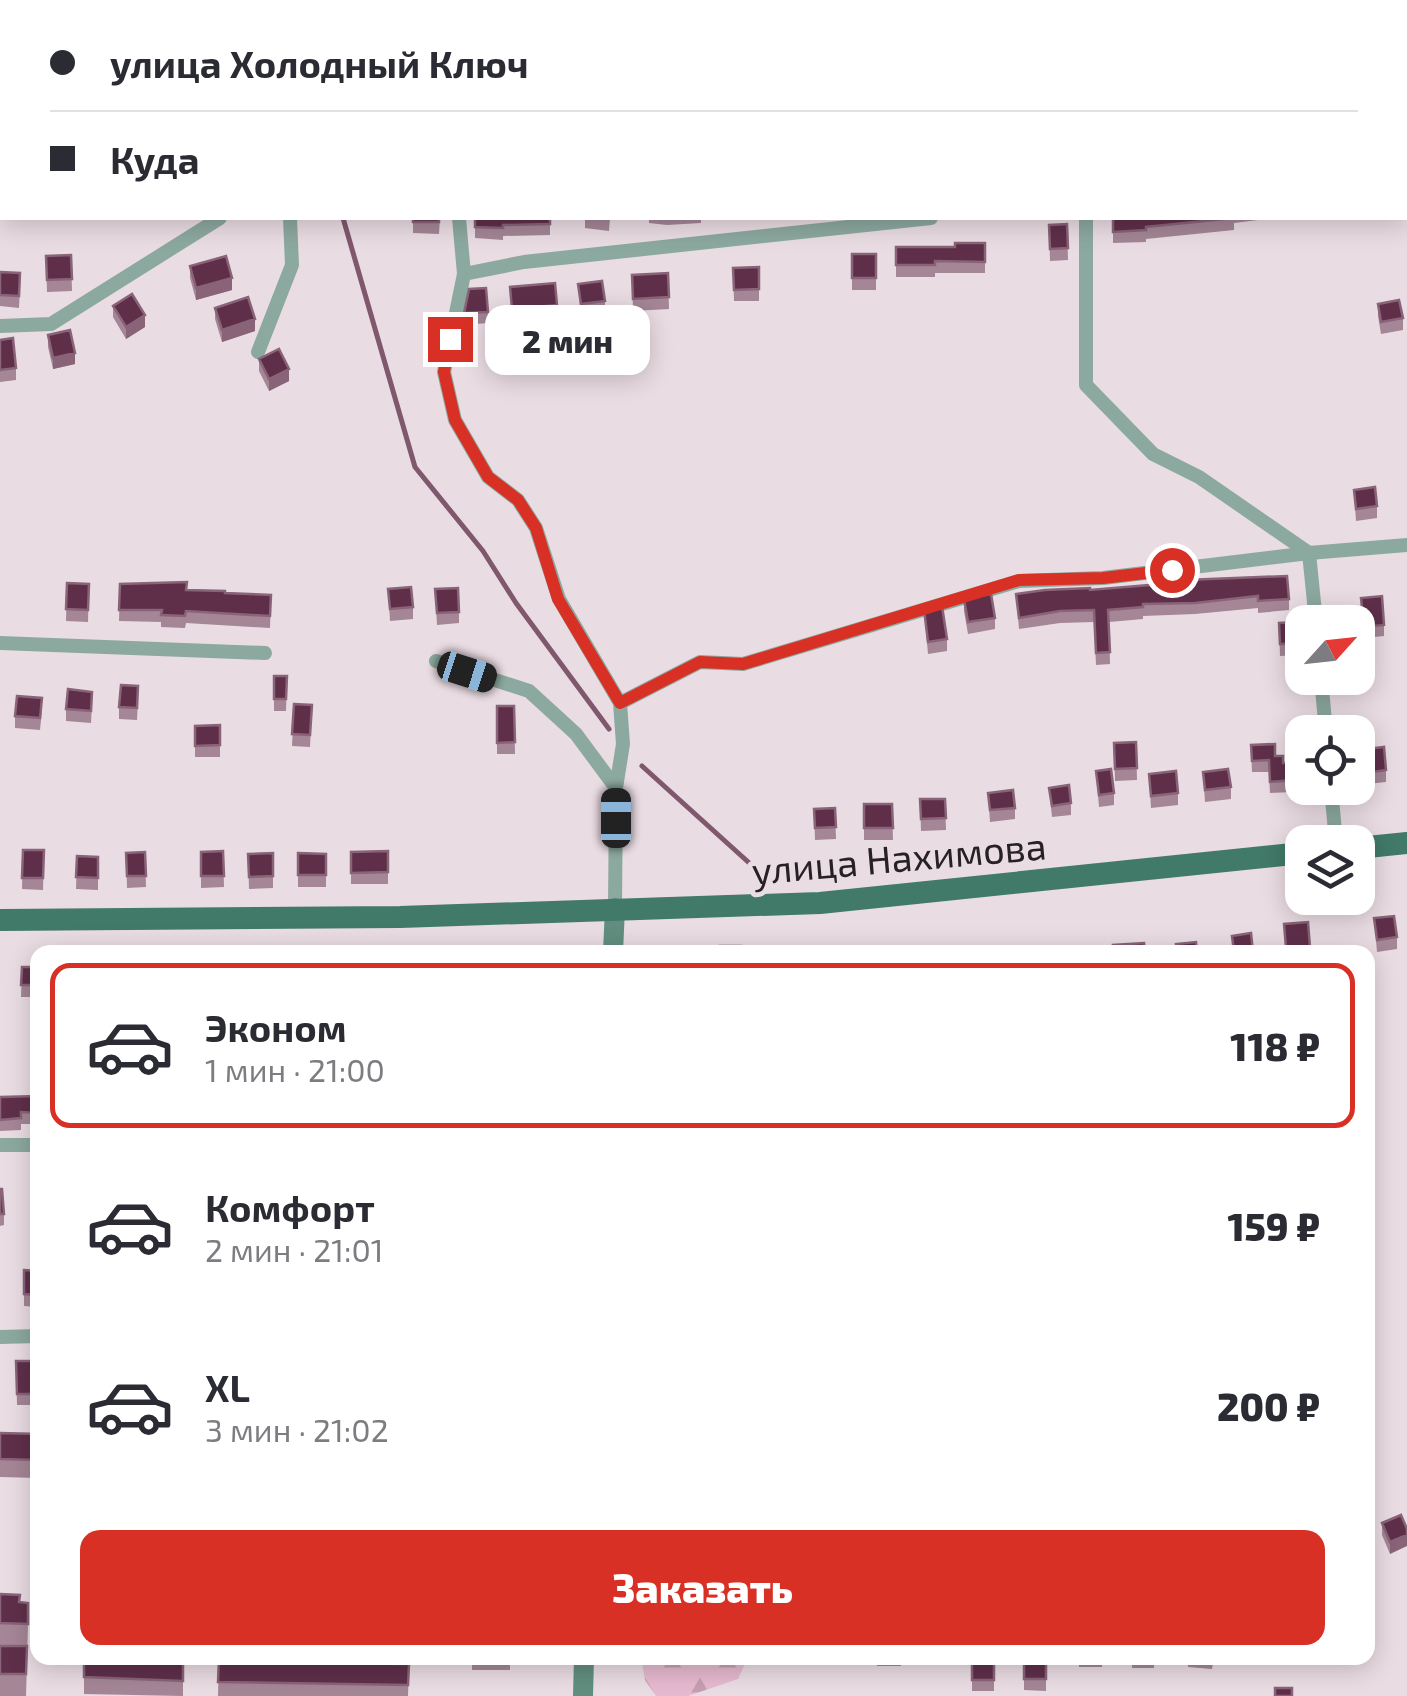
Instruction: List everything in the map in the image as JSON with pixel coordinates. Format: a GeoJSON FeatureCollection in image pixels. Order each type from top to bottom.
{"type":"FeatureCollection","features":[{"type":"Feature","properties":{"kind":"main road"},"geometry":{"type":"LineString","coordinates":[[1375,846],[1407,843]]}},
{"type":"Feature","properties":{"kind":"main road","name":"улица Нахимова"},"geometry":{"type":"LineString","coordinates":[[0,920],[400,916],[820,903],[1285,856]]}},
{"type":"Feature","properties":{"kind":"street"},"geometry":{"type":"LineString","coordinates":[[0,326],[51,324],[217,220]]}},
{"type":"Feature","properties":{"kind":"street"},"geometry":{"type":"LineString","coordinates":[[258,352],[292,265],[290,220]]}},
{"type":"Feature","properties":{"kind":"street"},"geometry":{"type":"LineString","coordinates":[[459,220],[464,274],[444,372],[455,420],[488,477],[518,500],[536,528],[558,599],[620,703],[624,744],[616,788],[613,945]]}},
{"type":"Feature","properties":{"kind":"street"},"geometry":{"type":"LineString","coordinates":[[464,274],[524,262],[912,220]]}},
{"type":"Feature","properties":{"kind":"street"},"geometry":{"type":"LineString","coordinates":[[1086,220],[1086,385],[1154,454],[1199,478],[1309,552]]}},
{"type":"Feature","properties":{"kind":"street"},"geometry":{"type":"LineString","coordinates":[[620,703],[700,662],[743,664],[1019,580],[1103,578],[1309,552],[1407,545]]}},
{"type":"Feature","properties":{"kind":"street"},"geometry":{"type":"LineString","coordinates":[[1309,552],[1314,605]]}},
{"type":"Feature","properties":{"kind":"street"},"geometry":{"type":"LineString","coordinates":[[0,644],[265,654]]}},
{"type":"Feature","properties":{"kind":"street"},"geometry":{"type":"LineString","coordinates":[[436,662],[530,692],[576,734],[616,788]]}},
{"type":"Feature","properties":{"kind":"street"},"geometry":{"type":"LineString","coordinates":[[0,1145],[30,1145]]}},
{"type":"Feature","properties":{"kind":"street"},"geometry":{"type":"LineString","coordinates":[[0,1337],[30,1336]]}},
{"type":"Feature","properties":{"kind":"street"},"geometry":{"type":"LineString","coordinates":[[583,1696],[584,1665]]}},
{"type":"Feature","properties":{"kind":"green space"},"geometry":{"type":"Polygon","coordinates":[[[642,1665],[745,1665],[738,1679],[688,1696],[656,1696],[645,1680],[642,1665]]]}},
{"type":"Feature","properties":{"kind":"building"},"geometry":{"type":"Polygon","coordinates":[[[475,220],[550,220],[550,224],[475,227],[475,220]]]}},
{"type":"Feature","properties":{"kind":"building"},"geometry":{"type":"Polygon","coordinates":[[[1113,220],[1214,220],[1146,230],[1113,232],[1113,220]]]}},
{"type":"Feature","properties":{"kind":"building"},"geometry":{"type":"Polygon","coordinates":[[[1067,224],[1068,248],[1050,249],[1049,225],[1067,224]]]}},
{"type":"Feature","properties":{"kind":"building"},"geometry":{"type":"Polygon","coordinates":[[[955,243],[985,243],[985,262],[896,265],[896,247],[955,247],[955,243]]]}},
{"type":"Feature","properties":{"kind":"building"},"geometry":{"type":"Polygon","coordinates":[[[852,254],[876,254],[876,278],[852,278],[852,254]]]}},
{"type":"Feature","properties":{"kind":"building"},"geometry":{"type":"Polygon","coordinates":[[[71,255],[72,279],[47,280],[46,256],[71,255]]]}},
{"type":"Feature","properties":{"kind":"building"},"geometry":{"type":"Polygon","coordinates":[[[226,256],[232,278],[196,288],[190,266],[226,256]]]}},
{"type":"Feature","properties":{"kind":"building"},"geometry":{"type":"Polygon","coordinates":[[[759,267],[759,289],[734,290],[733,268],[759,267]]]}},
{"type":"Feature","properties":{"kind":"building"},"geometry":{"type":"Polygon","coordinates":[[[0,272],[20,273],[19,296],[0,295],[0,272]]]}},
{"type":"Feature","properties":{"kind":"building"},"geometry":{"type":"Polygon","coordinates":[[[668,273],[669,297],[633,299],[632,275],[668,273]]]}},
{"type":"Feature","properties":{"kind":"building"},"geometry":{"type":"Polygon","coordinates":[[[602,281],[605,301],[581,304],[578,284],[602,281]]]}},
{"type":"Feature","properties":{"kind":"building"},"geometry":{"type":"Polygon","coordinates":[[[555,283],[557,305],[512,309],[510,287],[555,283]]]}},
{"type":"Feature","properties":{"kind":"building"},"geometry":{"type":"Polygon","coordinates":[[[486,288],[488,312],[464,313],[469,289],[486,288]]]}},
{"type":"Feature","properties":{"kind":"building"},"geometry":{"type":"Polygon","coordinates":[[[132,294],[145,315],[126,327],[113,306],[132,294]]]}},
{"type":"Feature","properties":{"kind":"building"},"geometry":{"type":"Polygon","coordinates":[[[248,297],[255,319],[222,330],[215,308],[248,297]]]}},
{"type":"Feature","properties":{"kind":"building"},"geometry":{"type":"Polygon","coordinates":[[[1399,300],[1403,318],[1381,322],[1378,304],[1399,300]]]}},
{"type":"Feature","properties":{"kind":"building"},"geometry":{"type":"Polygon","coordinates":[[[70,330],[75,353],[53,358],[48,335],[70,330]]]}},
{"type":"Feature","properties":{"kind":"building"},"geometry":{"type":"Polygon","coordinates":[[[13,338],[16,368],[0,370],[0,340],[13,338]]]}},
{"type":"Feature","properties":{"kind":"building"},"geometry":{"type":"Polygon","coordinates":[[[279,349],[289,369],[269,379],[259,359],[279,349]]]}},
{"type":"Feature","properties":{"kind":"building"},"geometry":{"type":"Polygon","coordinates":[[[1375,487],[1377,506],[1356,509],[1354,490],[1375,487]]]}},
{"type":"Feature","properties":{"kind":"building"},"geometry":{"type":"Polygon","coordinates":[[[1287,576],[1289,599],[1258,601],[1258,596],[1108,610],[1110,652],[1096,653],[1094,610],[1019,618],[1016,594],[1161,581],[1287,576]]]}},
{"type":"Feature","properties":{"kind":"building"},"geometry":{"type":"Polygon","coordinates":[[[187,582],[186,590],[271,595],[270,616],[186,611],[185,616],[161,615],[162,610],[119,610],[120,584],[187,582]]]}},
{"type":"Feature","properties":{"kind":"building"},"geometry":{"type":"Polygon","coordinates":[[[67,583],[89,584],[88,610],[66,609],[67,583]]]}},
{"type":"Feature","properties":{"kind":"building"},"geometry":{"type":"Polygon","coordinates":[[[411,587],[413,607],[390,609],[388,589],[411,587]]]}},
{"type":"Feature","properties":{"kind":"building"},"geometry":{"type":"Polygon","coordinates":[[[458,588],[459,612],[437,613],[435,589],[458,588]]]}},
{"type":"Feature","properties":{"kind":"building"},"geometry":{"type":"Polygon","coordinates":[[[991,594],[995,618],[968,622],[964,599],[991,594]]]}},
{"type":"Feature","properties":{"kind":"building"},"geometry":{"type":"Polygon","coordinates":[[[1382,596],[1384,625],[1375,626],[1375,605],[1362,605],[1361,598],[1382,596]]]}},
{"type":"Feature","properties":{"kind":"building"},"geometry":{"type":"Polygon","coordinates":[[[942,606],[947,639],[928,642],[924,609],[942,606]]]}},
{"type":"Feature","properties":{"kind":"building"},"geometry":{"type":"Polygon","coordinates":[[[1279,623],[1285,623],[1285,644],[1280,644],[1279,623]]]}},
{"type":"Feature","properties":{"kind":"building"},"geometry":{"type":"Polygon","coordinates":[[[274,676],[287,676],[286,699],[274,699],[274,676]]]}},
{"type":"Feature","properties":{"kind":"building"},"geometry":{"type":"Polygon","coordinates":[[[121,685],[138,686],[137,708],[119,707],[121,685]]]}},
{"type":"Feature","properties":{"kind":"building"},"geometry":{"type":"Polygon","coordinates":[[[68,689],[92,692],[91,711],[66,709],[68,689]]]}},
{"type":"Feature","properties":{"kind":"building"},"geometry":{"type":"Polygon","coordinates":[[[17,696],[42,698],[40,718],[15,716],[17,696]]]}},
{"type":"Feature","properties":{"kind":"building"},"geometry":{"type":"Polygon","coordinates":[[[294,704],[312,705],[310,735],[292,734],[294,704]]]}},
{"type":"Feature","properties":{"kind":"building"},"geometry":{"type":"Polygon","coordinates":[[[497,706],[514,706],[515,742],[497,743],[497,706]]]}},
{"type":"Feature","properties":{"kind":"building"},"geometry":{"type":"Polygon","coordinates":[[[220,725],[220,745],[195,746],[195,726],[220,725]]]}},
{"type":"Feature","properties":{"kind":"building"},"geometry":{"type":"Polygon","coordinates":[[[1136,742],[1137,768],[1115,769],[1114,743],[1136,742]]]}},
{"type":"Feature","properties":{"kind":"building"},"geometry":{"type":"Polygon","coordinates":[[[1275,744],[1275,756],[1283,756],[1285,763],[1285,781],[1270,782],[1269,760],[1252,761],[1251,745],[1275,744]]]}},
{"type":"Feature","properties":{"kind":"building"},"geometry":{"type":"Polygon","coordinates":[[[1384,747],[1386,770],[1375,772],[1375,748],[1384,747]]]}},
{"type":"Feature","properties":{"kind":"building"},"geometry":{"type":"Polygon","coordinates":[[[1111,769],[1114,793],[1099,795],[1096,771],[1111,769]]]}},
{"type":"Feature","properties":{"kind":"building"},"geometry":{"type":"Polygon","coordinates":[[[1228,769],[1231,787],[1205,790],[1203,772],[1228,769]]]}},
{"type":"Feature","properties":{"kind":"building"},"geometry":{"type":"Polygon","coordinates":[[[1176,771],[1178,793],[1151,796],[1149,774],[1176,771]]]}},
{"type":"Feature","properties":{"kind":"building"},"geometry":{"type":"Polygon","coordinates":[[[1069,785],[1071,803],[1052,806],[1049,788],[1069,785]]]}},
{"type":"Feature","properties":{"kind":"building"},"geometry":{"type":"Polygon","coordinates":[[[1013,790],[1015,808],[990,810],[988,793],[1013,790]]]}},
{"type":"Feature","properties":{"kind":"building"},"geometry":{"type":"Polygon","coordinates":[[[920,799],[945,799],[946,818],[921,819],[920,799]]]}},
{"type":"Feature","properties":{"kind":"building"},"geometry":{"type":"Polygon","coordinates":[[[864,804],[892,804],[893,828],[864,828],[864,804]]]}},
{"type":"Feature","properties":{"kind":"building"},"geometry":{"type":"Polygon","coordinates":[[[835,808],[836,827],[815,828],[814,809],[835,808]]]}},
{"type":"Feature","properties":{"kind":"building"},"geometry":{"type":"Polygon","coordinates":[[[23,850],[44,850],[43,878],[22,878],[23,850]]]}},
{"type":"Feature","properties":{"kind":"building"},"geometry":{"type":"Polygon","coordinates":[[[223,851],[224,876],[201,876],[201,852],[223,851]]]}},
{"type":"Feature","properties":{"kind":"building"},"geometry":{"type":"Polygon","coordinates":[[[388,851],[388,872],[351,873],[351,852],[388,851]]]}},
{"type":"Feature","properties":{"kind":"building"},"geometry":{"type":"Polygon","coordinates":[[[145,852],[146,876],[127,876],[126,853],[145,852]]]}},
{"type":"Feature","properties":{"kind":"building"},"geometry":{"type":"Polygon","coordinates":[[[273,853],[273,876],[249,877],[248,854],[273,853]]]}},
{"type":"Feature","properties":{"kind":"building"},"geometry":{"type":"Polygon","coordinates":[[[298,853],[326,854],[326,875],[298,875],[298,853]]]}},
{"type":"Feature","properties":{"kind":"building"},"geometry":{"type":"Polygon","coordinates":[[[77,856],[98,857],[98,878],[76,877],[77,856]]]}},
{"type":"Feature","properties":{"kind":"building"},"geometry":{"type":"Polygon","coordinates":[[[1394,916],[1397,937],[1377,940],[1374,918],[1394,916]]]}},
{"type":"Feature","properties":{"kind":"building"},"geometry":{"type":"Polygon","coordinates":[[[1308,922],[1310,945],[1286,945],[1284,924],[1308,922]]]}},
{"type":"Feature","properties":{"kind":"building"},"geometry":{"type":"Polygon","coordinates":[[[1251,933],[1252,945],[1233,945],[1232,936],[1251,933]]]}},
{"type":"Feature","properties":{"kind":"building"},"geometry":{"type":"Polygon","coordinates":[[[22,967],[30,967],[30,985],[21,985],[22,967]]]}},
{"type":"Feature","properties":{"kind":"building"},"geometry":{"type":"Polygon","coordinates":[[[30,1096],[30,1113],[21,1112],[21,1118],[0,1120],[0,1097],[30,1096]]]}},
{"type":"Feature","properties":{"kind":"building"},"geometry":{"type":"Polygon","coordinates":[[[2,1189],[4,1214],[0,1214],[2,1189]]]}},
{"type":"Feature","properties":{"kind":"building"},"geometry":{"type":"Polygon","coordinates":[[[24,1270],[30,1270],[30,1294],[24,1294],[24,1270]]]}},
{"type":"Feature","properties":{"kind":"building"},"geometry":{"type":"Polygon","coordinates":[[[16,1361],[30,1361],[30,1394],[17,1394],[16,1361]]]}},
{"type":"Feature","properties":{"kind":"building"},"geometry":{"type":"Polygon","coordinates":[[[0,1433],[30,1434],[30,1460],[0,1459],[0,1433]]]}},
{"type":"Feature","properties":{"kind":"building"},"geometry":{"type":"Polygon","coordinates":[[[1401,1515],[1407,1535],[1390,1542],[1382,1523],[1401,1515]]]}},
{"type":"Feature","properties":{"kind":"building"},"geometry":{"type":"Polygon","coordinates":[[[0,1594],[20,1595],[19,1602],[28,1603],[28,1624],[0,1623],[0,1594]]]}},
{"type":"Feature","properties":{"kind":"building"},"geometry":{"type":"Polygon","coordinates":[[[0,1646],[27,1646],[26,1674],[0,1674],[0,1646]]]}},
{"type":"Feature","properties":{"kind":"building"},"geometry":{"type":"Polygon","coordinates":[[[84,1665],[183,1665],[183,1681],[84,1677],[84,1665]]]}},
{"type":"Feature","properties":{"kind":"building"},"geometry":{"type":"Polygon","coordinates":[[[219,1665],[409,1665],[408,1685],[218,1682],[219,1665]]]}},
{"type":"Feature","properties":{"kind":"building"},"geometry":{"type":"Polygon","coordinates":[[[972,1665],[994,1665],[994,1680],[972,1680],[972,1665]]]}},
{"type":"Feature","properties":{"kind":"building"},"geometry":{"type":"Polygon","coordinates":[[[1024,1665],[1046,1665],[1046,1679],[1024,1679],[1024,1665]]]}},
{"type":"Feature","properties":{"kind":"building"},"geometry":{"type":"Polygon","coordinates":[[[1275,1688],[1292,1688],[1292,1696],[1275,1696],[1275,1688]]]}},
{"type":"Feature","properties":{"kind":"waterway"},"geometry":{"type":"LineString","coordinates":[[344,220],[415,467],[483,551],[516,603],[609,729]]}},
{"type":"Feature","properties":{"kind":"waterway"},"geometry":{"type":"LineString","coordinates":[[642,766],[757,870]]}},
{"type":"Feature","properties":{"kind":"route"},"geometry":{"type":"LineString","coordinates":[[450,339],[444,372],[455,420],[488,477],[518,500],[536,528],[558,599],[620,703],[700,662],[743,664],[1019,580],[1103,578],[1172,570]]}}]}
